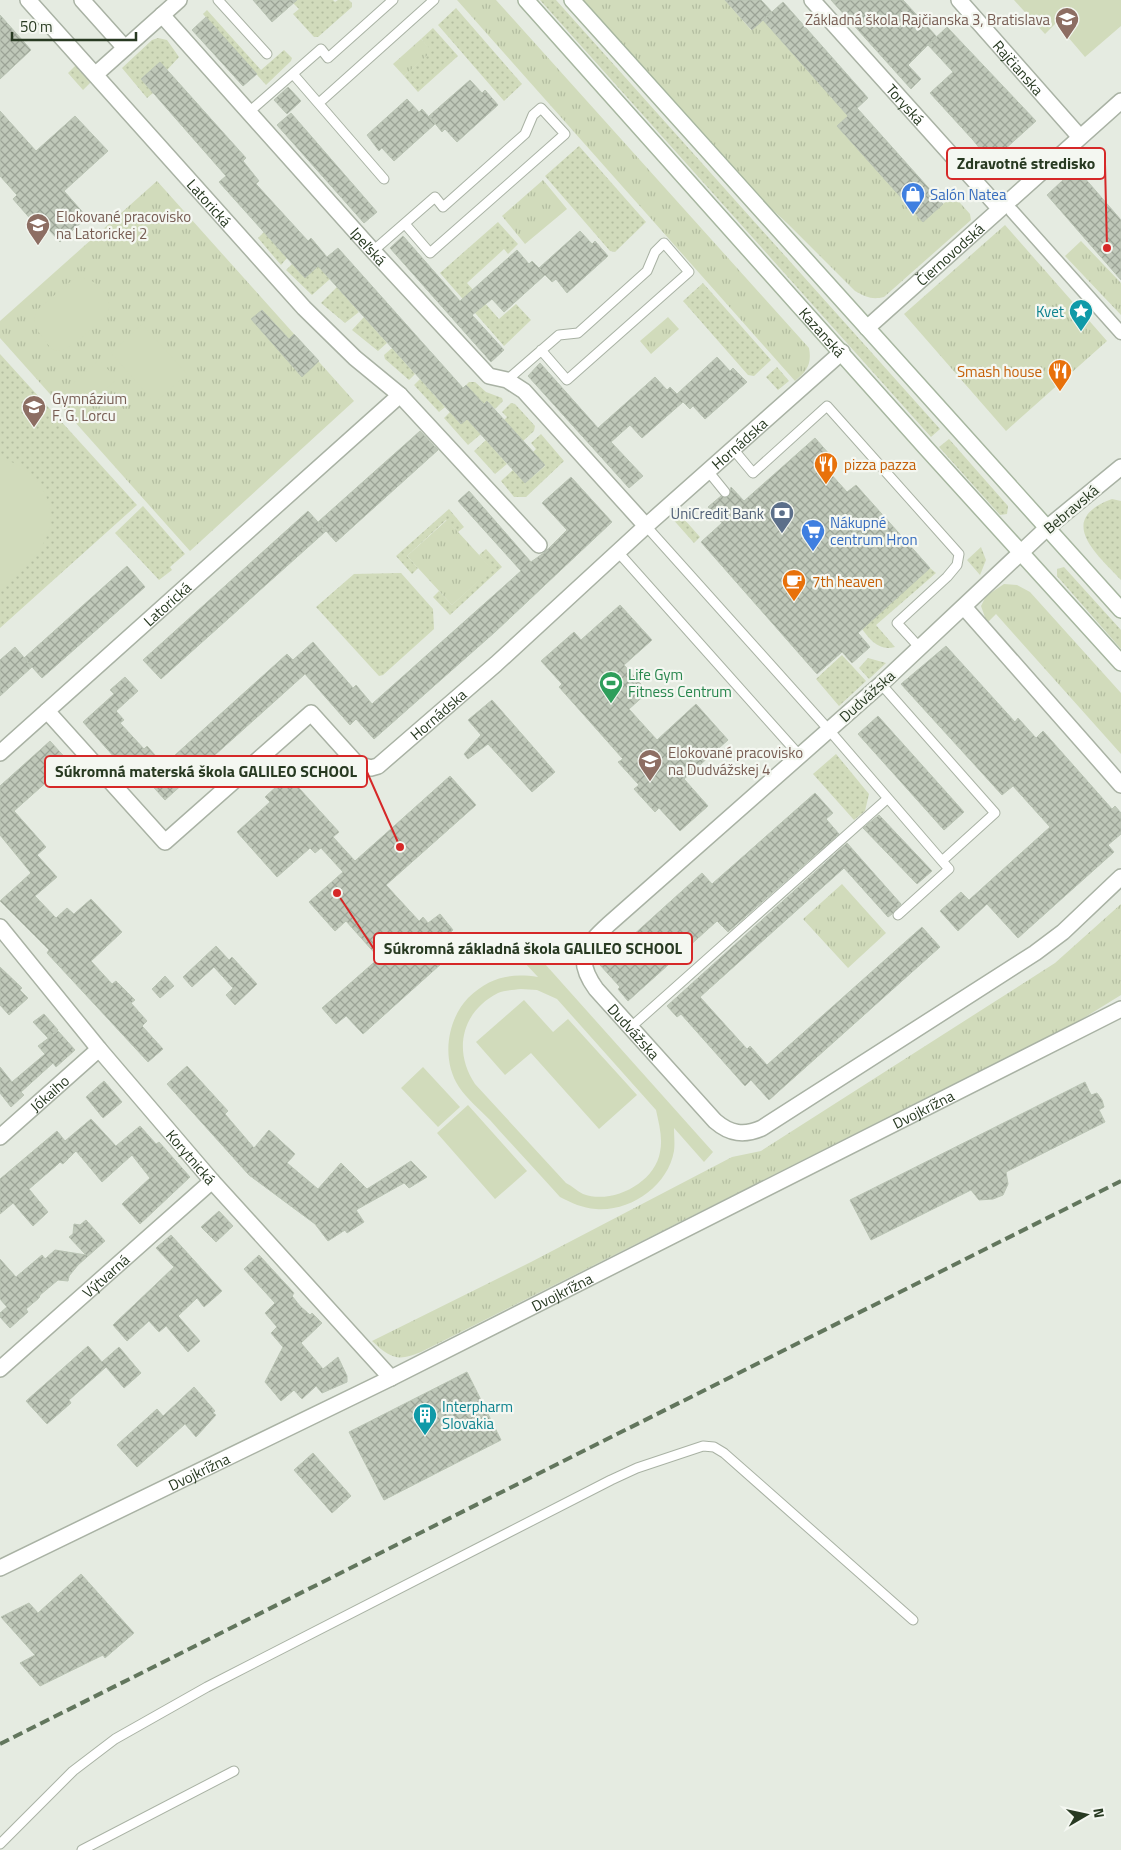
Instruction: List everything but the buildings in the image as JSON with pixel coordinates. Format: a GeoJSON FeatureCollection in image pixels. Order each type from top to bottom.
{"type":"FeatureCollection","features":[{"type":"Feature","properties":{"kind":"street","name":"Latorická"},"geometry":{"type":"LineString","coordinates":[[28,0],[304,308],[356,358],[400,395],[539,545]]}},
{"type":"Feature","properties":{"kind":"street"},"geometry":{"type":"LineString","coordinates":[[82,0],[125,48]]}},
{"type":"Feature","properties":{"kind":"street"},"geometry":{"type":"LineString","coordinates":[[96,74],[179,0]]}},
{"type":"Feature","properties":{"kind":"street","name":"Kazanská"},"geometry":{"type":"LineString","coordinates":[[526,0],[926,448],[1121,663]]}},
{"type":"Feature","properties":{"kind":"street"},"geometry":{"type":"LineString","coordinates":[[572,0],[1121,610]]}},
{"type":"Feature","properties":{"kind":"street","name":"Toryská"},"geometry":{"type":"LineString","coordinates":[[812,0],[1005,210]]}},
{"type":"Feature","properties":{"kind":"street","name":"Rajčianska"},"geometry":{"type":"LineString","coordinates":[[959,0],[1079,136]]}},
{"type":"Feature","properties":{"kind":"street","name":"Ipeľská"},"geometry":{"type":"LineString","coordinates":[[162,15],[373,251],[489,376],[507,380],[524,391],[646,526]]}},
{"type":"Feature","properties":{"kind":"street","name":"Čiernovodská"},"geometry":{"type":"LineString","coordinates":[[867,328],[1005,210],[1079,136],[1120,104]]}},
{"type":"Feature","properties":{"kind":"street"},"geometry":{"type":"LineString","coordinates":[[1005,210],[1121,333]]}},
{"type":"Feature","properties":{"kind":"street","name":"Hornádska"},"geometry":{"type":"LineString","coordinates":[[47,711],[165,842],[311,713],[357,764],[371,768],[378,766],[496,664],[646,526],[842,352]]}},
{"type":"Feature","properties":{"kind":"street","name":"Latorická"},"geometry":{"type":"LineString","coordinates":[[0,753],[400,395]]}},
{"type":"Feature","properties":{"kind":"street","name":"Bebravská"},"geometry":{"type":"LineString","coordinates":[[1021,552],[1048,527],[1121,467]]}},
{"type":"Feature","properties":{"kind":"street","name":"Dudvážska"},"geometry":{"type":"LineString","coordinates":[[1021,552],[881,684],[587,945],[584,957],[589,979],[630,1027],[724,1129],[735,1133],[755,1131],[1035,954],[1063,932],[1121,877]]}},
{"type":"Feature","properties":{"kind":"street"},"geometry":{"type":"LineString","coordinates":[[964,607],[1121,785]]}},
{"type":"Feature","properties":{"kind":"street","name":"Korytnická"},"geometry":{"type":"LineString","coordinates":[[0,927],[98,1049],[212,1181],[391,1378]]}},
{"type":"Feature","properties":{"kind":"street","name":"Dvojkrížna"},"geometry":{"type":"LineString","coordinates":[[0,1568],[391,1378],[1121,1009]]}},
{"type":"Feature","properties":{"kind":"street","name":"Jókaiho"},"geometry":{"type":"LineString","coordinates":[[0,1137],[98,1049]]}},
{"type":"Feature","properties":{"kind":"street","name":"Výtvarná"},"geometry":{"type":"LineString","coordinates":[[0,1369],[212,1181]]}},
{"type":"Feature","properties":{"kind":"lane"},"geometry":{"type":"LineString","coordinates":[[218,0],[267,54]]}},
{"type":"Feature","properties":{"kind":"lane"},"geometry":{"type":"LineString","coordinates":[[249,112],[321,49],[328,58],[392,0]]}},
{"type":"Feature","properties":{"kind":"lane"},"geometry":{"type":"LineString","coordinates":[[319,103],[434,0]]}},
{"type":"Feature","properties":{"kind":"lane"},"geometry":{"type":"LineString","coordinates":[[293,74],[384,179]]}},
{"type":"Feature","properties":{"kind":"lane"},"geometry":{"type":"LineString","coordinates":[[373,251],[435,197],[444,206],[525,134],[533,116],[541,108],[565,134],[430,253],[405,224]]}},
{"type":"Feature","properties":{"kind":"lane"},"geometry":{"type":"LineString","coordinates":[[507,380],[541,350],[559,335],[578,333],[647,271],[654,252],[664,243],[689,272],[567,380],[541,350]]}},
{"type":"Feature","properties":{"kind":"lane"},"geometry":{"type":"LineString","coordinates":[[732,449],[753,472],[827,406],[959,554],[957,565],[947,577],[897,623],[920,648]]}},
{"type":"Feature","properties":{"kind":"lane"},"geometry":{"type":"LineString","coordinates":[[708,471],[725,492]]}},
{"type":"Feature","properties":{"kind":"lane"},"geometry":{"type":"LineString","coordinates":[[646,526],[829,730],[949,869],[898,915]]}},
{"type":"Feature","properties":{"kind":"lane"},"geometry":{"type":"LineString","coordinates":[[618,552],[800,756]]}},
{"type":"Feature","properties":{"kind":"lane"},"geometry":{"type":"LineString","coordinates":[[881,684],[995,813],[942,861]]}},
{"type":"Feature","properties":{"kind":"lane"},"geometry":{"type":"LineString","coordinates":[[630,1027],[887,799]]}},
{"type":"Feature","properties":{"kind":"lane"},"geometry":{"type":"LineString","coordinates":[[0,1844],[73,1771],[115,1739],[208,1687],[612,1480],[637,1468],[703,1446],[714,1447],[724,1453],[913,1620]]}},
{"type":"Feature","properties":{"kind":"lane"},"geometry":{"type":"LineString","coordinates":[[82,1850],[234,1771]]}},
{"type":"Feature","properties":{"kind":"green space"},"geometry":{"type":"Polygon","coordinates":[[[296,0],[333,0],[335,2],[338,0],[349,0],[352,3],[352,7],[318,37],[314,37],[293,14],[299,9],[293,3],[296,0]]]}},
{"type":"Feature","properties":{"kind":"green space"},"geometry":{"type":"Polygon","coordinates":[[[457,0],[496,0],[809,348],[810,358],[808,367],[795,381],[457,0]]]}},
{"type":"Feature","properties":{"kind":"green space"},"geometry":{"type":"Polygon","coordinates":[[[540,0],[556,0],[940,429],[931,437],[540,0]]]}},
{"type":"Feature","properties":{"kind":"green space"},"geometry":{"type":"Polygon","coordinates":[[[583,0],[725,0],[751,30],[763,20],[848,116],[837,126],[923,222],[953,195],[970,214],[971,220],[884,297],[876,298],[862,295],[855,291],[753,192],[583,0]]]}},
{"type":"Feature","properties":{"kind":"green space"},"geometry":{"type":"Polygon","coordinates":[[[1014,0],[1121,0],[1121,26],[1085,57],[1056,23],[1045,34],[1014,0]]]}},
{"type":"Feature","properties":{"kind":"green space"},"geometry":{"type":"Polygon","coordinates":[[[456,8],[522,84],[504,101],[438,25],[456,8]]]}},
{"type":"Feature","properties":{"kind":"green space"},"geometry":{"type":"Polygon","coordinates":[[[207,10],[261,70],[284,50],[292,58],[291,61],[266,85],[203,14],[207,10]]]}},
{"type":"Feature","properties":{"kind":"green space"},"geometry":{"type":"Polygon","coordinates":[[[433,28],[458,56],[418,92],[404,76],[431,51],[421,39],[433,28]]]}},
{"type":"Feature","properties":{"kind":"green space"},"geometry":{"type":"Polygon","coordinates":[[[158,38],[167,40],[179,57],[167,70],[160,62],[141,79],[153,93],[147,98],[122,68],[152,40],[158,38]]]}},
{"type":"Feature","properties":{"kind":"green space"},"geometry":{"type":"Polygon","coordinates":[[[421,39],[432,51],[404,76],[393,64],[421,39]]]}},
{"type":"Feature","properties":{"kind":"green space"},"geometry":{"type":"Polygon","coordinates":[[[77,64],[92,81],[83,90],[68,73],[77,64]]]}},
{"type":"Feature","properties":{"kind":"green space"},"geometry":{"type":"Polygon","coordinates":[[[579,146],[646,222],[615,252],[610,251],[545,176],[579,146]]]}},
{"type":"Feature","properties":{"kind":"green space"},"geometry":{"type":"Polygon","coordinates":[[[543,180],[567,209],[525,244],[502,216],[543,180]]]}},
{"type":"Feature","properties":{"kind":"green space"},"geometry":{"type":"Polygon","coordinates":[[[157,181],[354,401],[190,551],[0,338],[0,321],[157,181]]]}},
{"type":"Feature","properties":{"kind":"green space"},"geometry":{"type":"Polygon","coordinates":[[[498,222],[518,244],[508,254],[504,249],[467,283],[499,319],[516,304],[531,320],[504,346],[440,273],[498,222]]]}},
{"type":"Feature","properties":{"kind":"green space"},"geometry":{"type":"Polygon","coordinates":[[[1005,225],[1107,341],[1006,431],[904,314],[1005,225]]]}},
{"type":"Feature","properties":{"kind":"green space"},"geometry":{"type":"Polygon","coordinates":[[[264,232],[287,258],[281,265],[258,238],[264,232]]]}},
{"type":"Feature","properties":{"kind":"green space"},"geometry":{"type":"Polygon","coordinates":[[[1081,241],[1121,283],[1121,315],[1065,256],[1081,241]]]}},
{"type":"Feature","properties":{"kind":"green space"},"geometry":{"type":"Polygon","coordinates":[[[292,264],[305,278],[318,266],[330,279],[312,295],[286,270],[292,264]]]}},
{"type":"Feature","properties":{"kind":"green space"},"geometry":{"type":"Polygon","coordinates":[[[76,277],[89,280],[101,288],[108,300],[108,314],[67,348],[60,351],[54,350],[37,329],[35,321],[37,310],[76,277]]]}},
{"type":"Feature","properties":{"kind":"green space"},"geometry":{"type":"Polygon","coordinates":[[[703,283],[771,360],[754,376],[748,375],[683,301],[703,283]]]}},
{"type":"Feature","properties":{"kind":"green space"},"geometry":{"type":"Polygon","coordinates":[[[337,287],[359,312],[345,323],[321,303],[337,287]]]}},
{"type":"Feature","properties":{"kind":"green space"},"geometry":{"type":"Polygon","coordinates":[[[364,317],[387,343],[378,351],[352,330],[364,317]]]}},
{"type":"Feature","properties":{"kind":"green space"},"geometry":{"type":"Polygon","coordinates":[[[668,317],[679,329],[651,354],[640,341],[668,317]]]}},
{"type":"Feature","properties":{"kind":"green space"},"geometry":{"type":"Polygon","coordinates":[[[142,324],[187,374],[155,403],[111,353],[142,324]]]}},
{"type":"Feature","properties":{"kind":"green space"},"geometry":{"type":"Polygon","coordinates":[[[392,348],[415,374],[409,380],[385,359],[384,355],[392,348]]]}},
{"type":"Feature","properties":{"kind":"green space","name":"Gymnázium F. G. Lorcu"},"geometry":{"type":"Polygon","coordinates":[[[0,354],[137,505],[0,628],[0,354]]]}},
{"type":"Feature","properties":{"kind":"green space"},"geometry":{"type":"Polygon","coordinates":[[[99,360],[117,379],[80,413],[62,393],[99,360]]]}},
{"type":"Feature","properties":{"kind":"green space"},"geometry":{"type":"Polygon","coordinates":[[[777,367],[789,381],[778,390],[766,377],[777,367]]]}},
{"type":"Feature","properties":{"kind":"green space"},"geometry":{"type":"Polygon","coordinates":[[[420,379],[445,407],[439,412],[414,385],[420,379]]]}},
{"type":"Feature","properties":{"kind":"green space"},"geometry":{"type":"Polygon","coordinates":[[[469,382],[475,382],[486,392],[502,398],[503,401],[495,409],[487,401],[480,407],[468,394],[471,390],[466,385],[469,382]]]}},
{"type":"Feature","properties":{"kind":"green space"},"geometry":{"type":"Polygon","coordinates":[[[511,403],[515,404],[535,426],[534,431],[523,441],[504,420],[507,417],[502,412],[511,403]]]}},
{"type":"Feature","properties":{"kind":"green space"},"geometry":{"type":"Polygon","coordinates":[[[450,412],[461,424],[467,419],[481,434],[468,445],[444,418],[450,412]]]}},
{"type":"Feature","properties":{"kind":"green space"},"geometry":{"type":"Polygon","coordinates":[[[541,434],[564,461],[526,497],[514,497],[501,481],[513,470],[525,483],[545,466],[533,452],[536,449],[531,443],[541,434]]]}},
{"type":"Feature","properties":{"kind":"green space"},"geometry":{"type":"Polygon","coordinates":[[[949,439],[1008,506],[1007,514],[1000,515],[939,447],[949,439]]]}},
{"type":"Feature","properties":{"kind":"green space"},"geometry":{"type":"Polygon","coordinates":[[[486,440],[507,464],[495,474],[474,451],[486,440]]]}},
{"type":"Feature","properties":{"kind":"green space"},"geometry":{"type":"Polygon","coordinates":[[[0,458],[20,466],[36,479],[50,507],[50,521],[47,535],[41,548],[22,571],[0,591],[0,458]]]}},
{"type":"Feature","properties":{"kind":"green space"},"geometry":{"type":"Polygon","coordinates":[[[1112,499],[1121,501],[1121,580],[1093,548],[1086,538],[1083,527],[1086,517],[1095,507],[1112,499]]]}},
{"type":"Feature","properties":{"kind":"green space"},"geometry":{"type":"Polygon","coordinates":[[[143,506],[185,554],[170,567],[172,570],[159,580],[115,533],[143,506]]]}},
{"type":"Feature","properties":{"kind":"green space"},"geometry":{"type":"Polygon","coordinates":[[[449,509],[464,527],[458,532],[446,520],[407,556],[418,568],[412,574],[396,556],[449,509]]]}},
{"type":"Feature","properties":{"kind":"green space"},"geometry":{"type":"Polygon","coordinates":[[[676,510],[700,537],[694,543],[670,516],[676,510]]]}},
{"type":"Feature","properties":{"kind":"green space"},"geometry":{"type":"Polygon","coordinates":[[[447,520],[492,569],[452,605],[407,556],[447,520]]]}},
{"type":"Feature","properties":{"kind":"green space"},"geometry":{"type":"Polygon","coordinates":[[[981,547],[986,560],[980,575],[967,560],[981,547]]]}},
{"type":"Feature","properties":{"kind":"green space"},"geometry":{"type":"Polygon","coordinates":[[[486,549],[502,567],[450,615],[433,597],[439,591],[452,605],[491,569],[479,555],[486,549]]]}},
{"type":"Feature","properties":{"kind":"green space"},"geometry":{"type":"Polygon","coordinates":[[[1064,567],[1121,630],[1121,649],[1057,576],[1057,569],[1064,567]]]}},
{"type":"Feature","properties":{"kind":"green space"},"geometry":{"type":"Polygon","coordinates":[[[930,568],[936,573],[876,625],[895,647],[884,648],[876,644],[862,629],[930,568]]]}},
{"type":"Feature","properties":{"kind":"green space"},"geometry":{"type":"Polygon","coordinates":[[[401,573],[433,609],[434,629],[383,675],[379,676],[316,607],[354,574],[401,573]]]}},
{"type":"Feature","properties":{"kind":"green space"},"geometry":{"type":"Polygon","coordinates":[[[1004,584],[1017,585],[1030,592],[1121,693],[1121,754],[996,614],[987,623],[981,606],[986,596],[1004,584]]]}},
{"type":"Feature","properties":{"kind":"green space"},"geometry":{"type":"Polygon","coordinates":[[[842,655],[866,681],[839,706],[816,679],[842,655]]]}},
{"type":"Feature","properties":{"kind":"green space"},"geometry":{"type":"Polygon","coordinates":[[[868,658],[886,663],[869,679],[859,668],[868,658]]]}},
{"type":"Feature","properties":{"kind":"green space"},"geometry":{"type":"Polygon","coordinates":[[[836,754],[869,794],[865,811],[854,820],[813,774],[836,754]]]}},
{"type":"Feature","properties":{"kind":"green space"},"geometry":{"type":"Polygon","coordinates":[[[842,884],[886,933],[848,968],[803,919],[842,884]]]}},
{"type":"Feature","properties":{"kind":"green space"},"geometry":{"type":"Polygon","coordinates":[[[1121,904],[1121,995],[1074,1024],[421,1352],[406,1357],[395,1357],[389,1355],[372,1341],[531,1262],[732,1157],[761,1151],[1055,963],[1121,904]]]}},
{"type":"Feature","properties":{"kind":"green space"},"geometry":{"type":"Polygon","coordinates":[[[520,936],[713,1152],[704,1162],[674,1128],[674,1151],[670,1164],[656,1186],[646,1194],[622,1206],[596,1209],[582,1206],[560,1197],[466,1096],[453,1076],[448,1053],[451,1029],[461,1007],[476,991],[492,981],[509,976],[538,977],[509,946],[520,936]],[[521,989],[500,992],[485,1001],[476,1011],[464,1033],[464,1059],[468,1071],[475,1084],[566,1183],[583,1194],[594,1197],[619,1194],[641,1182],[656,1163],[661,1142],[656,1110],[557,999],[537,990],[521,989]]]}},
{"type":"Feature","properties":{"kind":"green space"},"geometry":{"type":"Polygon","coordinates":[[[524,1000],[553,1032],[568,1019],[637,1095],[599,1129],[531,1053],[505,1075],[476,1042],[524,1000]]]}},
{"type":"Feature","properties":{"kind":"green space"},"geometry":{"type":"Polygon","coordinates":[[[423,1067],[460,1107],[438,1127],[401,1088],[423,1067]]]}},
{"type":"Feature","properties":{"kind":"green space"},"geometry":{"type":"Polygon","coordinates":[[[468,1105],[527,1171],[495,1199],[437,1133],[468,1105]]]}},
{"type":"Feature","properties":{"kind":"railway"},"geometry":{"type":"LineString","coordinates":[[0,1744],[1121,1181]]}},
{"type":"Feature","properties":{"kind":"place","name":"Základná škola Rajčianska 3, Bratislava"},"geometry":{"type":"Point","coordinates":[1067,40]}},
{"type":"Feature","properties":{"kind":"place","name":"Salón Natea"},"geometry":{"type":"Point","coordinates":[913,215]}},
{"type":"Feature","properties":{"kind":"place","name":"Elokované pracovisko na Latorickej 2"},"geometry":{"type":"Point","coordinates":[38,246]}},
{"type":"Feature","properties":{"kind":"place","name":"Zdravotné stredisko"},"geometry":{"type":"Point","coordinates":[1107,248]}},
{"type":"Feature","properties":{"kind":"place","name":"Kvet"},"geometry":{"type":"Point","coordinates":[1081,332]}},
{"type":"Feature","properties":{"kind":"place","name":"Smash house"},"geometry":{"type":"Point","coordinates":[1060,392]}},
{"type":"Feature","properties":{"kind":"place","name":"Gymnázium F. G. Lorcu"},"geometry":{"type":"Point","coordinates":[34,428]}},
{"type":"Feature","properties":{"kind":"place","name":"pizza pazza"},"geometry":{"type":"Point","coordinates":[826,485]}},
{"type":"Feature","properties":{"kind":"place","name":"UniCredit Bank"},"geometry":{"type":"Point","coordinates":[782,534]}},
{"type":"Feature","properties":{"kind":"place","name":"Nákupné centrum Hron"},"geometry":{"type":"Point","coordinates":[813,552]}},
{"type":"Feature","properties":{"kind":"place","name":"7th heaven"},"geometry":{"type":"Point","coordinates":[794,602]}},
{"type":"Feature","properties":{"kind":"place","name":"Life Gym Fitness Centrum"},"geometry":{"type":"Point","coordinates":[611,704]}},
{"type":"Feature","properties":{"kind":"place","name":"Elokované pracovisko na Dudvážskej 4"},"geometry":{"type":"Point","coordinates":[650,782]}},
{"type":"Feature","properties":{"kind":"place","name":"Súkromná materská škola GALILEO SCHOOL"},"geometry":{"type":"Point","coordinates":[400,847]}},
{"type":"Feature","properties":{"kind":"place","name":"Súkromná základná škola GALILEO SCHOOL"},"geometry":{"type":"Point","coordinates":[337,893]}},
{"type":"Feature","properties":{"kind":"place","name":"Interpharm Slovakia"},"geometry":{"type":"Point","coordinates":[425,1436]}}]}
